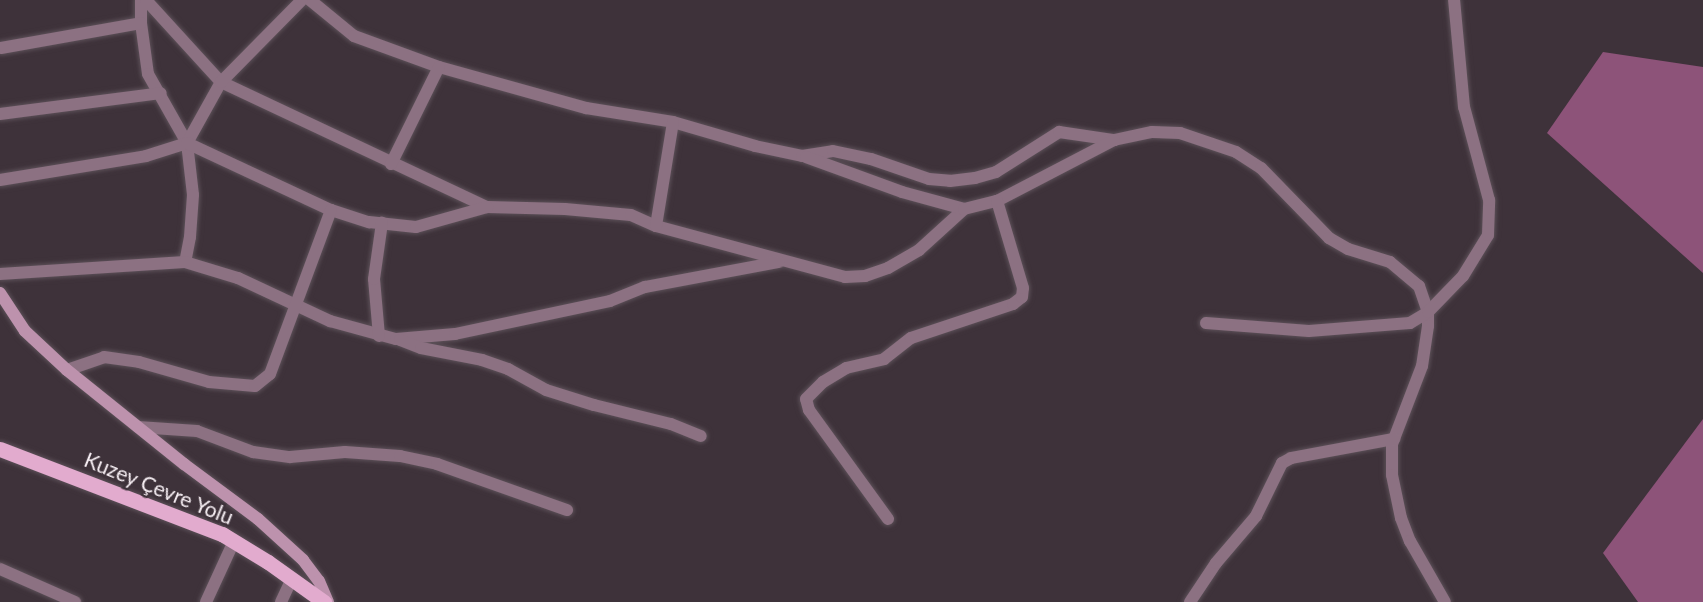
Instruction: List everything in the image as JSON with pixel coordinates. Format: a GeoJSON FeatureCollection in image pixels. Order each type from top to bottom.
{"type":"FeatureCollection","features":[{"type":"Feature","properties":{"kind":"main road","name":"Kuzey Çevre Yolu"},"geometry":{"type":"LineString","coordinates":[[0,449],[195,522],[234,541],[326,602]]}},
{"type":"Feature","properties":{"kind":"street"},"geometry":{"type":"LineString","coordinates":[[141,0],[141,23],[148,74],[187,143],[193,195],[190,237],[185,262]]}},
{"type":"Feature","properties":{"kind":"street"},"geometry":{"type":"LineString","coordinates":[[146,0],[221,82],[486,207]]}},
{"type":"Feature","properties":{"kind":"street"},"geometry":{"type":"LineString","coordinates":[[187,143],[221,82],[302,0]]}},
{"type":"Feature","properties":{"kind":"street"},"geometry":{"type":"LineString","coordinates":[[310,0],[354,36],[440,67],[586,108],[674,122],[755,146],[802,156],[902,192],[964,209]]}},
{"type":"Feature","properties":{"kind":"street"},"geometry":{"type":"LineString","coordinates":[[1206,323],[1309,331],[1410,323],[1428,312],[1463,276],[1488,235],[1490,200],[1464,107],[1454,0]]}},
{"type":"Feature","properties":{"kind":"street"},"geometry":{"type":"LineString","coordinates":[[1,48],[141,23]]}},
{"type":"Feature","properties":{"kind":"street"},"geometry":{"type":"LineString","coordinates":[[392,164],[440,67]]}},
{"type":"Feature","properties":{"kind":"street"},"geometry":{"type":"LineString","coordinates":[[0,114],[160,93]]}},
{"type":"Feature","properties":{"kind":"street"},"geometry":{"type":"LineString","coordinates":[[656,226],[674,122]]}},
{"type":"Feature","properties":{"kind":"street"},"geometry":{"type":"LineString","coordinates":[[802,156],[833,151],[871,159],[929,179],[950,181],[996,172],[1059,132],[1114,140]]}},
{"type":"Feature","properties":{"kind":"street"},"geometry":{"type":"LineString","coordinates":[[0,180],[146,156],[187,143],[331,210],[382,223],[416,227],[486,207],[565,209],[631,215],[656,226],[844,277],[865,276],[888,268],[919,250],[964,209],[997,201],[1114,140],[1160,132],[1180,133],[1236,152],[1261,168],[1329,238],[1348,249],[1390,262],[1419,286],[1428,312],[1422,366],[1394,439],[1391,455],[1392,476],[1401,518],[1410,541],[1445,602]]}},
{"type":"Feature","properties":{"kind":"street"},"geometry":{"type":"LineString","coordinates":[[888,519],[809,410],[806,399],[823,382],[846,368],[884,359],[911,338],[1013,304],[1022,297],[1023,288],[997,201]]}},
{"type":"Feature","properties":{"kind":"street"},"geometry":{"type":"LineString","coordinates":[[67,370],[104,357],[139,362],[209,382],[255,386],[270,374],[294,304],[331,210]]}},
{"type":"Feature","properties":{"kind":"street"},"geometry":{"type":"LineString","coordinates":[[379,336],[374,279],[382,223]]}},
{"type":"Feature","properties":{"kind":"street"},"geometry":{"type":"LineString","coordinates":[[0,274],[185,262],[238,278],[330,321],[421,348],[482,360],[508,369],[546,390],[594,405],[671,424],[701,436]]}},
{"type":"Feature","properties":{"kind":"street"},"geometry":{"type":"LineString","coordinates":[[396,339],[455,334],[610,301],[645,287],[782,262]]}},
{"type":"Feature","properties":{"kind":"street"},"geometry":{"type":"LineString","coordinates":[[0,293],[25,331],[67,370],[258,519],[303,560],[319,581],[326,602]]}},
{"type":"Feature","properties":{"kind":"street"},"geometry":{"type":"LineString","coordinates":[[138,427],[196,431],[253,452],[290,457],[345,453],[400,456],[437,464],[567,510]]}},
{"type":"Feature","properties":{"kind":"street"},"geometry":{"type":"LineString","coordinates":[[1190,602],[1216,563],[1256,516],[1282,463],[1291,458],[1394,439]]}},
{"type":"Feature","properties":{"kind":"street"},"geometry":{"type":"LineString","coordinates":[[206,602],[234,541]]}},
{"type":"Feature","properties":{"kind":"street"},"geometry":{"type":"LineString","coordinates":[[0,568],[75,602]]}},
{"type":"Feature","properties":{"kind":"street"},"geometry":{"type":"LineString","coordinates":[[282,602],[292,578]]}},
{"type":"Feature","properties":{"kind":"shaded area"},"geometry":{"type":"Polygon","coordinates":[[[1603,52],[1703,67],[1703,273],[1547,133],[1603,52]]]}},
{"type":"Feature","properties":{"kind":"shaded area"},"geometry":{"type":"Polygon","coordinates":[[[1703,419],[1703,602],[1638,602],[1603,553],[1703,419]]]}}]}
